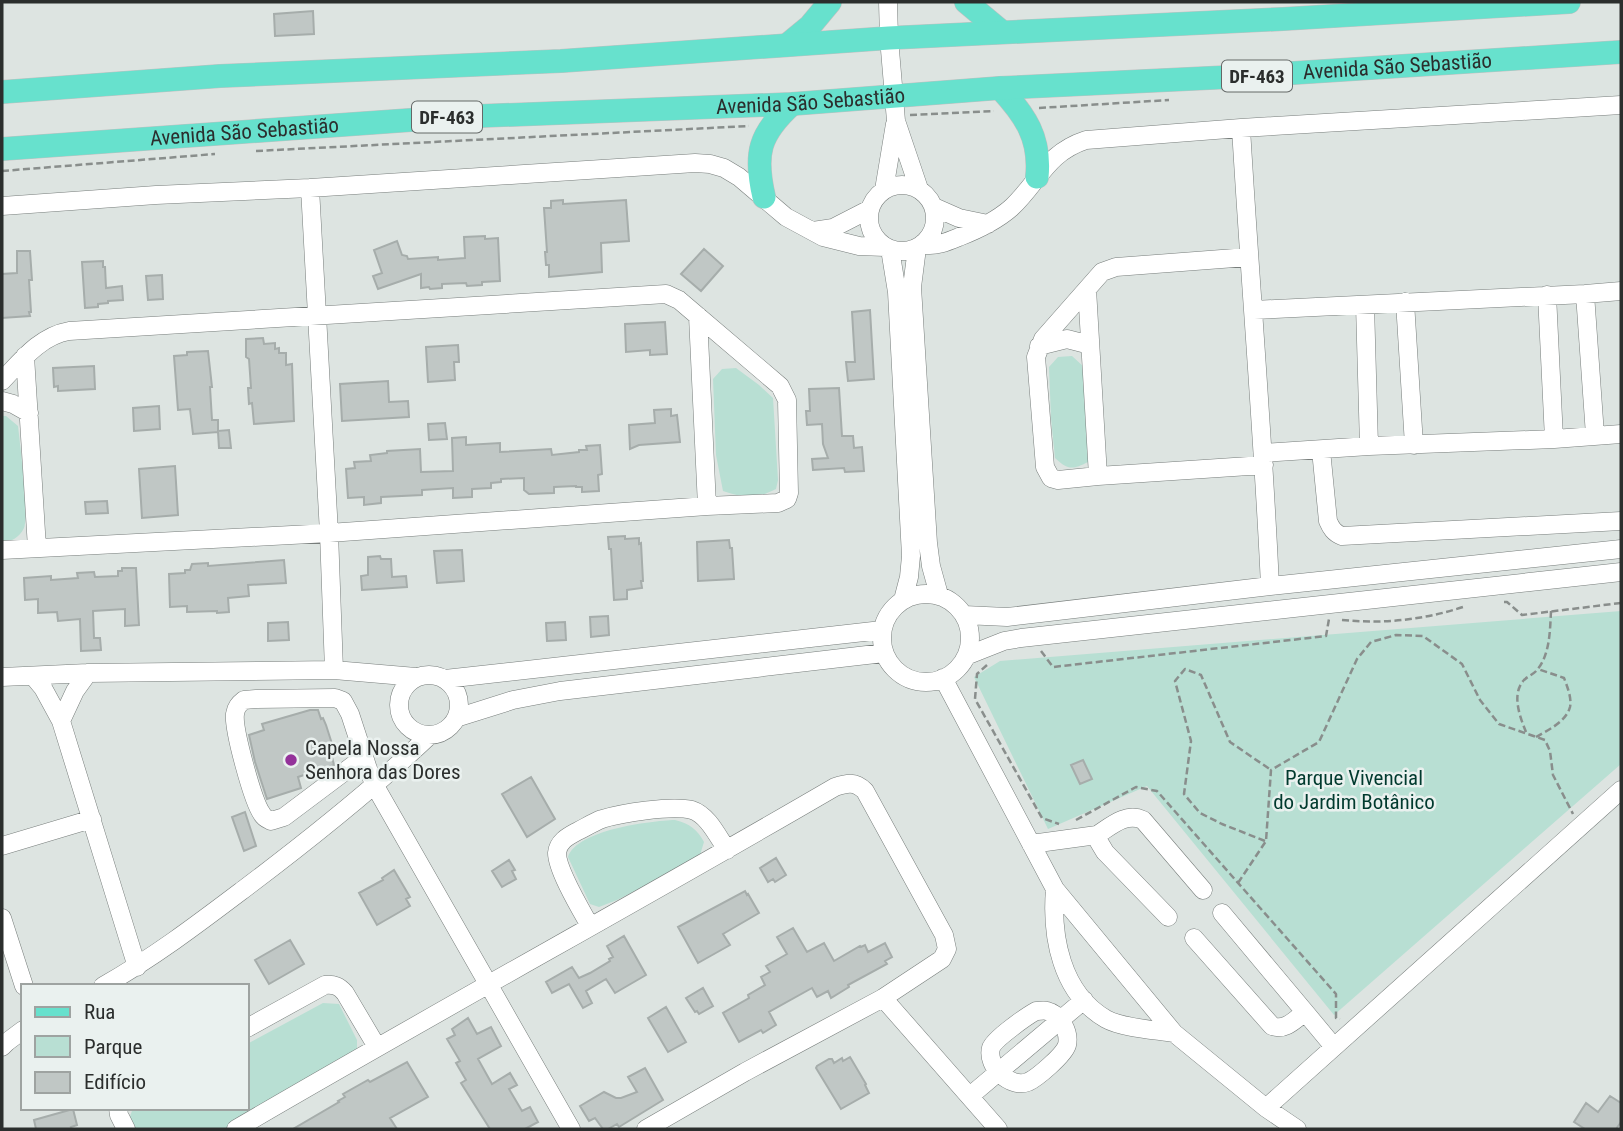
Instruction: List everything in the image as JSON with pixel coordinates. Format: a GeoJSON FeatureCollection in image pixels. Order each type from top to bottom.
{"type":"FeatureCollection","features":[{"type":"Feature","properties":{"kind":"main road"},"geometry":{"type":"LineString","coordinates":[[788,45],[810,26],[830,2]]}},
{"type":"Feature","properties":{"kind":"main road"},"geometry":{"type":"LineString","coordinates":[[966,2],[1002,32]]}},
{"type":"Feature","properties":{"kind":"main road"},"geometry":{"type":"LineString","coordinates":[[2,92],[220,76],[561,61],[889,38],[1569,2]]}},
{"type":"Feature","properties":{"kind":"main road","name":"Avenida São Sebastião"},"geometry":{"type":"LineString","coordinates":[[2,149],[453,117],[792,104],[1000,88],[1230,77],[1621,52]]}},
{"type":"Feature","properties":{"kind":"main road"},"geometry":{"type":"LineString","coordinates":[[1000,88],[1020,109],[1028,124],[1036,145],[1037,177]]}},
{"type":"Feature","properties":{"kind":"main road"},"geometry":{"type":"LineString","coordinates":[[764,197],[758,168],[761,146],[771,125],[792,104]]}},
{"type":"Feature","properties":{"kind":"street"},"geometry":{"type":"LineString","coordinates":[[888,2],[896,121],[919,189]]}},
{"type":"Feature","properties":{"kind":"street"},"geometry":{"type":"LineString","coordinates":[[2,206],[695,163],[724,168],[739,177],[786,217],[823,237],[859,246],[908,250],[943,243],[988,224],[1014,206],[1062,151],[1086,140],[1621,105]]}},
{"type":"Feature","properties":{"kind":"street"},"geometry":{"type":"LineString","coordinates":[[884,190],[896,121]]}},
{"type":"Feature","properties":{"kind":"street"},"geometry":{"type":"LineString","coordinates":[[1241,128],[1270,586]]}},
{"type":"Feature","properties":{"kind":"street"},"geometry":{"type":"LineString","coordinates":[[903,600],[911,556],[897,292],[887,248],[876,239],[869,219],[873,201],[884,190],[902,185],[919,189],[926,195],[934,207],[935,215],[928,239],[920,246],[912,287],[925,503],[931,566],[939,595]]}},
{"type":"Feature","properties":{"kind":"street"},"geometry":{"type":"LineString","coordinates":[[310,188],[334,670]]}},
{"type":"Feature","properties":{"kind":"street"},"geometry":{"type":"LineString","coordinates":[[934,207],[959,218],[988,224]]}},
{"type":"Feature","properties":{"kind":"street"},"geometry":{"type":"LineString","coordinates":[[813,231],[833,228],[870,209]]}},
{"type":"Feature","properties":{"kind":"street"},"geometry":{"type":"LineString","coordinates":[[1248,257],[1111,268],[1102,272],[1043,339],[1036,357],[1045,467],[1051,478],[1058,480],[1098,476],[1369,446],[1414,446],[1621,434]]}},
{"type":"Feature","properties":{"kind":"street"},"geometry":{"type":"LineString","coordinates":[[1087,289],[1098,476]]}},
{"type":"Feature","properties":{"kind":"street"},"geometry":{"type":"LineString","coordinates":[[1254,310],[1621,291]]}},
{"type":"Feature","properties":{"kind":"street"},"geometry":{"type":"LineString","coordinates":[[2,382],[25,356],[60,332],[659,293],[672,296],[780,386],[787,400],[789,493],[787,499],[778,503],[329,533],[2,550]]}},
{"type":"Feature","properties":{"kind":"street"},"geometry":{"type":"LineString","coordinates":[[1585,294],[1595,435]]}},
{"type":"Feature","properties":{"kind":"street"},"geometry":{"type":"LineString","coordinates":[[1547,295],[1554,439]]}},
{"type":"Feature","properties":{"kind":"street"},"geometry":{"type":"LineString","coordinates":[[1405,302],[1414,446]]}},
{"type":"Feature","properties":{"kind":"street"},"geometry":{"type":"LineString","coordinates":[[1365,305],[1369,446]]}},
{"type":"Feature","properties":{"kind":"street"},"geometry":{"type":"LineString","coordinates":[[698,316],[707,506]]}},
{"type":"Feature","properties":{"kind":"street"},"geometry":{"type":"LineString","coordinates":[[1039,346],[1067,339],[1090,345]]}},
{"type":"Feature","properties":{"kind":"street"},"geometry":{"type":"LineString","coordinates":[[25,356],[37,548]]}},
{"type":"Feature","properties":{"kind":"street"},"geometry":{"type":"LineString","coordinates":[[2,401],[29,413]]}},
{"type":"Feature","properties":{"kind":"street"},"geometry":{"type":"LineString","coordinates":[[1321,450],[1328,521],[1330,527],[1342,536],[1621,521]]}},
{"type":"Feature","properties":{"kind":"street"},"geometry":{"type":"LineString","coordinates":[[964,615],[1007,617],[1621,549]]}},
{"type":"Feature","properties":{"kind":"street"},"geometry":{"type":"LineString","coordinates":[[966,656],[1004,641],[1021,638],[1621,572]]}},
{"type":"Feature","properties":{"kind":"street"},"geometry":{"type":"LineString","coordinates":[[915,595],[939,595],[953,603],[964,615],[970,642],[966,656],[953,673],[929,682],[915,680],[902,675],[884,653],[882,630],[893,608],[903,600],[915,595]]}},
{"type":"Feature","properties":{"kind":"street"},"geometry":{"type":"LineString","coordinates":[[445,679],[882,630]]}},
{"type":"Feature","properties":{"kind":"street"},"geometry":{"type":"LineString","coordinates":[[456,719],[513,701],[560,691],[884,653]]}},
{"type":"Feature","properties":{"kind":"street"},"geometry":{"type":"LineString","coordinates":[[2,677],[88,673],[334,670],[416,677]]}},
{"type":"Feature","properties":{"kind":"street"},"geometry":{"type":"LineString","coordinates":[[61,721],[75,691],[88,673]]}},
{"type":"Feature","properties":{"kind":"street"},"geometry":{"type":"LineString","coordinates":[[426,674],[445,679],[453,686],[460,708],[450,727],[441,733],[430,735],[418,733],[408,727],[401,718],[398,706],[400,694],[407,684],[426,674]]}},
{"type":"Feature","properties":{"kind":"street"},"geometry":{"type":"LineString","coordinates":[[33,676],[43,688],[61,721],[137,967]]}},
{"type":"Feature","properties":{"kind":"street"},"geometry":{"type":"LineString","coordinates":[[943,678],[1055,889],[1174,1033],[1266,1108],[1297,1129]]}},
{"type":"Feature","properties":{"kind":"street"},"geometry":{"type":"LineString","coordinates":[[363,757],[284,817],[271,821],[261,814],[248,778],[236,727],[237,708],[244,700],[256,699],[335,698],[343,701],[375,786],[571,1129]]}},
{"type":"Feature","properties":{"kind":"street"},"geometry":{"type":"LineString","coordinates":[[107,984],[137,967],[280,862],[375,786],[430,735]]}},
{"type":"Feature","properties":{"kind":"street"},"geometry":{"type":"LineString","coordinates":[[236,1129],[835,787],[852,783],[860,786],[944,935],[947,949],[942,959],[883,998],[646,1129]]}},
{"type":"Feature","properties":{"kind":"street"},"geometry":{"type":"LineString","coordinates":[[1266,1108],[1621,790]]}},
{"type":"Feature","properties":{"kind":"street"},"geometry":{"type":"LineString","coordinates":[[590,926],[558,861],[557,852],[567,837],[600,820],[638,811],[692,810],[710,825],[727,850]]}},
{"type":"Feature","properties":{"kind":"street"},"geometry":{"type":"LineString","coordinates":[[1031,844],[1097,835],[1124,819],[1137,817],[1143,820],[1203,890]]}},
{"type":"Feature","properties":{"kind":"street"},"geometry":{"type":"LineString","coordinates":[[2,846],[92,819]]}},
{"type":"Feature","properties":{"kind":"street"},"geometry":{"type":"LineString","coordinates":[[1097,835],[1105,852],[1168,918]]}},
{"type":"Feature","properties":{"kind":"street"},"geometry":{"type":"LineString","coordinates":[[1055,889],[1053,908],[1059,953],[1071,983],[1084,1000],[1096,1012],[1114,1022],[1174,1033]]}},
{"type":"Feature","properties":{"kind":"street"},"geometry":{"type":"LineString","coordinates":[[1222,913],[1334,1047]]}},
{"type":"Feature","properties":{"kind":"street"},"geometry":{"type":"LineString","coordinates":[[2,918],[23,984]]}},
{"type":"Feature","properties":{"kind":"street"},"geometry":{"type":"LineString","coordinates":[[1194,938],[1272,1026],[1284,1027],[1305,1012]]}},
{"type":"Feature","properties":{"kind":"street"},"geometry":{"type":"LineString","coordinates":[[248,1027],[325,985],[333,984],[345,993],[377,1047]]}},
{"type":"Feature","properties":{"kind":"street"},"geometry":{"type":"LineString","coordinates":[[883,998],[998,1129]]}},
{"type":"Feature","properties":{"kind":"street"},"geometry":{"type":"LineString","coordinates":[[970,1096],[1084,1000]]}},
{"type":"Feature","properties":{"kind":"street"},"geometry":{"type":"LineString","coordinates":[[1036,1011],[1047,1011],[1061,1019],[1067,1045],[1062,1054],[1036,1077],[1017,1084],[1009,1082],[998,1072],[990,1049],[995,1042],[1036,1011]]}},
{"type":"Feature","properties":{"kind":"street"},"geometry":{"type":"LineString","coordinates":[[2,1047],[21,1032]]}},
{"type":"Feature","properties":{"kind":"street"},"geometry":{"type":"LineString","coordinates":[[118,1110],[126,1129]]}},
{"type":"Feature","properties":{"kind":"path"},"geometry":{"type":"LineString","coordinates":[[1497,602],[1507,602],[1522,615],[1621,603]]}},
{"type":"Feature","properties":{"kind":"path"},"geometry":{"type":"LineString","coordinates":[[1342,620],[1369,623],[1434,616],[1466,606]]}},
{"type":"Feature","properties":{"kind":"path"},"geometry":{"type":"LineString","coordinates":[[1526,733],[1518,713],[1517,695],[1522,681],[1538,669],[1550,643],[1551,611]]}},
{"type":"Feature","properties":{"kind":"path"},"geometry":{"type":"LineString","coordinates":[[1040,650],[1053,667],[1326,636],[1329,618]]}},
{"type":"Feature","properties":{"kind":"path"},"geometry":{"type":"LineString","coordinates":[[1271,770],[1320,743],[1357,659],[1371,642],[1396,635],[1423,636],[1462,664],[1480,700],[1499,724],[1545,740],[1550,751],[1553,775],[1575,817]]}},
{"type":"Feature","properties":{"kind":"path"},"geometry":{"type":"LineString","coordinates":[[996,658],[977,674],[975,699],[1042,818],[1059,824]]}},
{"type":"Feature","properties":{"kind":"path"},"geometry":{"type":"LineString","coordinates":[[1266,841],[1200,813],[1184,794],[1191,741],[1175,681],[1185,669],[1201,675],[1230,742],[1271,770]]}},
{"type":"Feature","properties":{"kind":"path"},"geometry":{"type":"LineString","coordinates":[[1536,737],[1559,723],[1570,707],[1564,678],[1538,669]]}},
{"type":"Feature","properties":{"kind":"path"},"geometry":{"type":"LineString","coordinates":[[1238,883],[1266,841],[1271,770]]}},
{"type":"Feature","properties":{"kind":"path"},"geometry":{"type":"LineString","coordinates":[[1070,824],[1136,787],[1157,791],[1336,994],[1336,1018],[1345,1020]]}},
{"type":"Feature","properties":{"kind":"green space"},"geometry":{"type":"Polygon","coordinates":[[[1072,356],[1084,367],[1090,453],[1088,462],[1070,468],[1055,458],[1049,367],[1058,357],[1072,356]]]}},
{"type":"Feature","properties":{"kind":"green space"},"geometry":{"type":"Polygon","coordinates":[[[736,368],[773,398],[778,480],[776,489],[756,496],[723,491],[716,455],[713,379],[722,369],[736,368]]]}},
{"type":"Feature","properties":{"kind":"green space"},"geometry":{"type":"Polygon","coordinates":[[[2,416],[6,416],[18,426],[25,521],[24,528],[15,538],[2,543],[2,416]]]}},
{"type":"Feature","properties":{"kind":"green space","name":"Parque Vivencial do Jardim Botânico"},"geometry":{"type":"Polygon","coordinates":[[[1621,611],[1621,764],[1334,1015],[1147,786],[1048,829],[974,677],[1000,661],[1621,611]]]}},
{"type":"Feature","properties":{"kind":"green space"},"geometry":{"type":"Polygon","coordinates":[[[675,820],[689,825],[699,834],[704,842],[700,855],[617,900],[599,907],[590,904],[568,857],[574,848],[585,840],[615,829],[675,820]]]}},
{"type":"Feature","properties":{"kind":"green space"},"geometry":{"type":"Polygon","coordinates":[[[323,1003],[339,1004],[357,1040],[357,1052],[225,1129],[135,1129],[129,1119],[132,1110],[248,1110],[248,1043],[323,1003]]]}},
{"type":"Feature","properties":{"kind":"building"},"geometry":{"type":"Polygon","coordinates":[[[313,11],[314,34],[275,36],[274,14],[313,11]]]}},
{"type":"Feature","properties":{"kind":"building"},"geometry":{"type":"Polygon","coordinates":[[[563,200],[563,204],[626,200],[629,241],[601,243],[602,272],[549,277],[545,252],[544,208],[551,208],[551,201],[563,200]]]}},
{"type":"Feature","properties":{"kind":"building"},"geometry":{"type":"Polygon","coordinates":[[[485,236],[485,239],[498,238],[500,281],[467,286],[466,283],[442,284],[442,288],[430,289],[421,288],[421,274],[378,289],[373,276],[382,273],[374,250],[397,241],[402,255],[408,259],[465,258],[464,237],[485,236]]]}},
{"type":"Feature","properties":{"kind":"building"},"geometry":{"type":"Polygon","coordinates":[[[704,249],[723,266],[701,291],[681,274],[704,249]]]}},
{"type":"Feature","properties":{"kind":"building"},"geometry":{"type":"Polygon","coordinates":[[[17,251],[30,251],[31,312],[30,316],[2,318],[2,274],[17,273],[17,251]]]}},
{"type":"Feature","properties":{"kind":"building"},"geometry":{"type":"Polygon","coordinates":[[[103,261],[106,288],[122,286],[123,300],[108,301],[98,304],[98,307],[85,308],[82,262],[103,261]]]}},
{"type":"Feature","properties":{"kind":"building"},"geometry":{"type":"Polygon","coordinates":[[[162,275],[163,299],[148,300],[146,276],[162,275]]]}},
{"type":"Feature","properties":{"kind":"building"},"geometry":{"type":"Polygon","coordinates":[[[870,310],[874,379],[848,381],[846,362],[855,362],[852,312],[870,310]]]}},
{"type":"Feature","properties":{"kind":"building"},"geometry":{"type":"Polygon","coordinates":[[[665,322],[667,354],[650,355],[650,350],[626,352],[625,324],[665,322]]]}},
{"type":"Feature","properties":{"kind":"building"},"geometry":{"type":"Polygon","coordinates":[[[263,338],[264,344],[275,343],[275,349],[279,348],[279,353],[286,353],[286,365],[292,364],[294,421],[254,424],[252,403],[249,404],[248,388],[251,388],[246,339],[263,338]]]}},
{"type":"Feature","properties":{"kind":"building"},"geometry":{"type":"Polygon","coordinates":[[[458,345],[459,362],[454,362],[455,380],[428,382],[426,347],[458,345]]]}},
{"type":"Feature","properties":{"kind":"building"},"geometry":{"type":"Polygon","coordinates":[[[208,351],[212,420],[218,420],[218,431],[229,430],[231,448],[219,448],[218,432],[193,434],[190,409],[178,410],[174,356],[208,351]]]}},
{"type":"Feature","properties":{"kind":"building"},"geometry":{"type":"Polygon","coordinates":[[[94,366],[95,389],[58,391],[58,386],[54,387],[53,368],[94,366]]]}},
{"type":"Feature","properties":{"kind":"building"},"geometry":{"type":"Polygon","coordinates":[[[388,381],[389,402],[408,401],[409,417],[342,421],[340,384],[388,381]]]}},
{"type":"Feature","properties":{"kind":"building"},"geometry":{"type":"Polygon","coordinates":[[[839,388],[842,436],[853,436],[854,448],[862,447],[864,471],[845,472],[844,468],[813,470],[812,459],[828,458],[823,444],[822,424],[807,425],[806,411],[810,411],[809,389],[839,388]]]}},
{"type":"Feature","properties":{"kind":"building"},"geometry":{"type":"Polygon","coordinates":[[[159,406],[160,429],[134,431],[133,408],[159,406]]]}},
{"type":"Feature","properties":{"kind":"building"},"geometry":{"type":"Polygon","coordinates":[[[671,409],[671,416],[677,415],[680,442],[639,445],[630,449],[629,425],[655,423],[654,410],[671,409]]]}},
{"type":"Feature","properties":{"kind":"building"},"geometry":{"type":"Polygon","coordinates":[[[445,423],[447,439],[429,440],[428,424],[445,423]]]}},
{"type":"Feature","properties":{"kind":"building"},"geometry":{"type":"Polygon","coordinates":[[[466,437],[466,445],[500,443],[500,452],[551,449],[552,455],[579,452],[587,450],[586,446],[600,445],[602,474],[598,475],[599,491],[582,492],[582,487],[576,486],[554,487],[554,493],[529,494],[524,490],[524,478],[501,479],[501,482],[491,483],[491,488],[472,489],[472,497],[453,498],[453,488],[422,490],[422,495],[381,497],[381,503],[364,505],[364,497],[348,498],[346,469],[355,468],[354,462],[371,461],[370,455],[387,451],[420,449],[421,472],[453,471],[452,438],[466,437]]]}},
{"type":"Feature","properties":{"kind":"building"},"geometry":{"type":"Polygon","coordinates":[[[175,466],[178,515],[142,518],[139,469],[175,466]]]}},
{"type":"Feature","properties":{"kind":"building"},"geometry":{"type":"Polygon","coordinates":[[[107,501],[108,513],[86,514],[85,502],[107,501]]]}},
{"type":"Feature","properties":{"kind":"building"},"geometry":{"type":"Polygon","coordinates":[[[625,536],[625,539],[639,538],[639,544],[641,543],[642,588],[627,590],[627,599],[614,600],[608,537],[625,536]]]}},
{"type":"Feature","properties":{"kind":"building"},"geometry":{"type":"Polygon","coordinates":[[[729,540],[734,579],[698,581],[697,542],[729,540]]]}},
{"type":"Feature","properties":{"kind":"building"},"geometry":{"type":"Polygon","coordinates":[[[462,550],[464,581],[437,583],[434,551],[462,550]]]}},
{"type":"Feature","properties":{"kind":"building"},"geometry":{"type":"Polygon","coordinates":[[[380,556],[381,559],[391,559],[392,577],[406,576],[407,587],[362,590],[361,576],[368,575],[368,557],[380,556]]]}},
{"type":"Feature","properties":{"kind":"building"},"geometry":{"type":"Polygon","coordinates":[[[284,560],[286,583],[248,585],[249,596],[228,598],[229,612],[187,612],[187,606],[170,607],[169,574],[185,573],[185,570],[190,570],[192,564],[208,563],[208,566],[284,560]]]}},
{"type":"Feature","properties":{"kind":"building"},"geometry":{"type":"Polygon","coordinates":[[[122,568],[136,568],[139,625],[125,626],[125,609],[93,611],[94,638],[100,638],[101,650],[81,651],[80,619],[58,621],[57,612],[38,613],[38,599],[25,600],[24,578],[78,578],[77,573],[94,572],[95,577],[118,576],[118,571],[122,571],[122,568]]]}},
{"type":"Feature","properties":{"kind":"building"},"geometry":{"type":"Polygon","coordinates":[[[608,616],[609,635],[591,637],[590,617],[608,616]]]}},
{"type":"Feature","properties":{"kind":"building"},"geometry":{"type":"Polygon","coordinates":[[[288,622],[289,640],[268,641],[268,623],[288,622]]]}},
{"type":"Feature","properties":{"kind":"building"},"geometry":{"type":"Polygon","coordinates":[[[565,622],[566,640],[547,641],[546,623],[565,622]]]}},
{"type":"Feature","properties":{"kind":"building","name":"Capela Nossa Senhora das Dores"},"geometry":{"type":"Polygon","coordinates":[[[318,710],[321,719],[323,718],[333,747],[334,752],[331,753],[334,765],[298,777],[301,788],[267,799],[249,735],[264,730],[262,724],[318,710]]]}},
{"type":"Feature","properties":{"kind":"building"},"geometry":{"type":"Polygon","coordinates":[[[1083,760],[1092,779],[1080,784],[1071,765],[1083,760]]]}},
{"type":"Feature","properties":{"kind":"building"},"geometry":{"type":"Polygon","coordinates":[[[531,777],[555,819],[527,837],[502,794],[531,777]]]}},
{"type":"Feature","properties":{"kind":"building"},"geometry":{"type":"Polygon","coordinates":[[[245,812],[256,846],[244,851],[232,817],[245,812]]]}},
{"type":"Feature","properties":{"kind":"building"},"geometry":{"type":"Polygon","coordinates":[[[776,858],[786,875],[775,882],[773,879],[768,882],[760,868],[776,858]]]}},
{"type":"Feature","properties":{"kind":"building"},"geometry":{"type":"Polygon","coordinates":[[[509,860],[515,870],[512,871],[516,879],[502,887],[492,871],[509,860]]]}},
{"type":"Feature","properties":{"kind":"building"},"geometry":{"type":"Polygon","coordinates":[[[394,870],[410,897],[406,899],[410,906],[377,925],[359,893],[383,880],[382,878],[394,870]]]}},
{"type":"Feature","properties":{"kind":"building"},"geometry":{"type":"Polygon","coordinates":[[[745,891],[759,913],[723,934],[730,945],[698,963],[678,927],[745,891]]]}},
{"type":"Feature","properties":{"kind":"building"},"geometry":{"type":"Polygon","coordinates":[[[793,928],[807,952],[824,943],[834,961],[860,946],[865,945],[868,952],[885,943],[892,957],[885,961],[887,964],[848,985],[849,987],[831,998],[828,991],[817,997],[812,988],[769,1012],[776,1025],[739,1042],[723,1013],[765,985],[761,977],[770,972],[766,966],[787,954],[777,937],[793,928]]]}},
{"type":"Feature","properties":{"kind":"building"},"geometry":{"type":"Polygon","coordinates":[[[624,936],[646,975],[615,993],[606,979],[586,991],[592,1003],[583,1008],[569,984],[552,993],[546,982],[572,967],[579,978],[590,973],[610,961],[613,957],[607,946],[624,936]]]}},
{"type":"Feature","properties":{"kind":"building"},"geometry":{"type":"Polygon","coordinates":[[[290,940],[304,964],[269,984],[255,960],[290,940]]]}},
{"type":"Feature","properties":{"kind":"building"},"geometry":{"type":"Polygon","coordinates":[[[703,988],[713,1006],[699,1014],[686,998],[703,988]]]}},
{"type":"Feature","properties":{"kind":"building"},"geometry":{"type":"Polygon","coordinates":[[[666,1007],[686,1042],[668,1052],[648,1018],[666,1007]]]}},
{"type":"Feature","properties":{"kind":"building"},"geometry":{"type":"Polygon","coordinates":[[[468,1018],[477,1034],[491,1027],[501,1046],[478,1059],[492,1084],[510,1073],[517,1085],[509,1089],[522,1111],[530,1107],[538,1122],[525,1129],[490,1129],[461,1083],[466,1080],[456,1063],[460,1061],[447,1039],[455,1035],[452,1029],[468,1018]]]}},
{"type":"Feature","properties":{"kind":"building"},"geometry":{"type":"Polygon","coordinates":[[[850,1057],[869,1093],[841,1109],[816,1068],[829,1059],[834,1063],[850,1057]]]}},
{"type":"Feature","properties":{"kind":"building"},"geometry":{"type":"Polygon","coordinates":[[[407,1062],[428,1097],[390,1118],[397,1129],[293,1129],[339,1102],[345,1097],[343,1094],[407,1062]]]}},
{"type":"Feature","properties":{"kind":"building"},"geometry":{"type":"Polygon","coordinates":[[[645,1068],[663,1100],[619,1127],[617,1124],[603,1129],[595,1118],[589,1121],[580,1106],[604,1092],[621,1098],[637,1092],[628,1077],[645,1068]]]}},
{"type":"Feature","properties":{"kind":"building"},"geometry":{"type":"Polygon","coordinates":[[[1610,1096],[1621,1103],[1621,1122],[1616,1129],[1585,1129],[1574,1122],[1586,1103],[1598,1112],[1610,1096]]]}},
{"type":"Feature","properties":{"kind":"building"},"geometry":{"type":"Polygon","coordinates":[[[73,1110],[77,1125],[71,1127],[72,1129],[36,1129],[34,1120],[73,1110]]]}},
{"type":"Feature","properties":{"kind":"place","name":"Capela Nossa Senhora das Dores"},"geometry":{"type":"Point","coordinates":[291,760]}}]}
